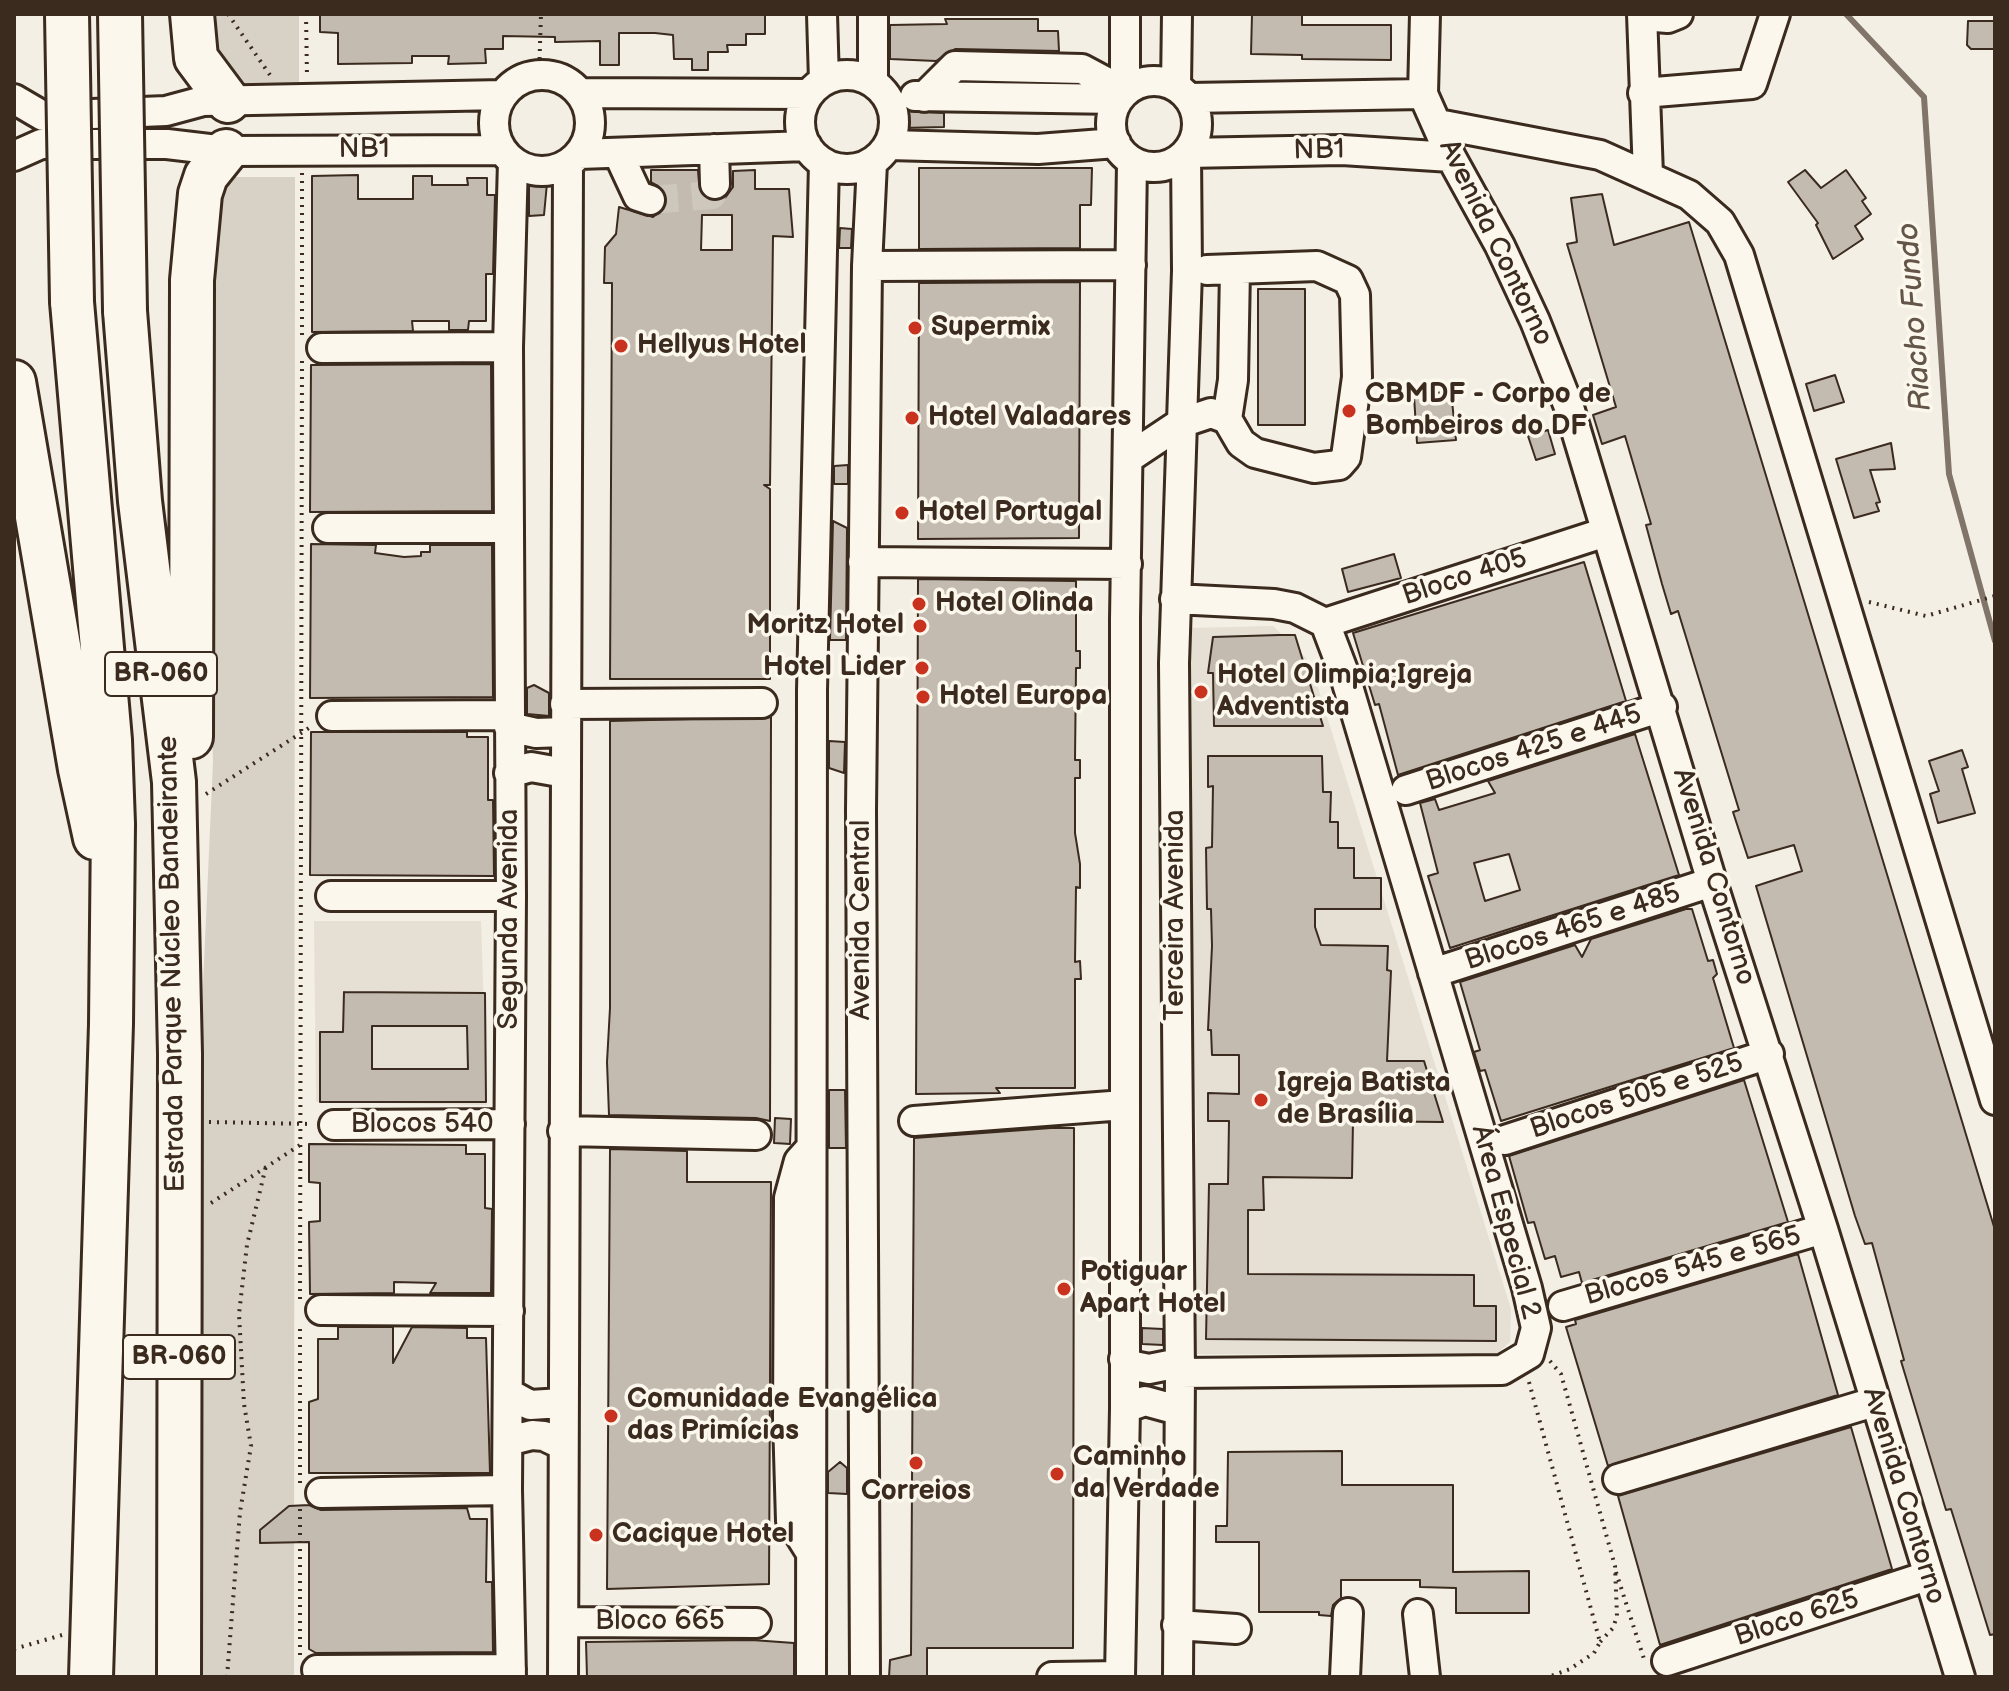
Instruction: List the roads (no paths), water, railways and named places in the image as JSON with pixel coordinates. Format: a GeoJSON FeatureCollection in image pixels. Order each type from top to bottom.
{"type":"FeatureCollection","features":[{"type":"Feature","properties":{"kind":"highway","name":"Estrada Parque Núcleo Bandeirante"},"geometry":{"type":"LineString","coordinates":[[67,14],[72,302],[110,740],[112,917],[91,1677]]}},
{"type":"Feature","properties":{"kind":"highway","name":"Estrada Parque Núcleo Bandeirante"},"geometry":{"type":"LineString","coordinates":[[120,14],[125,311],[140,501],[174,782],[178,990],[179,1677]]}},
{"type":"Feature","properties":{"kind":"highway"},"geometry":{"type":"LineString","coordinates":[[192,14],[196,58],[228,101]]}},
{"type":"Feature","properties":{"kind":"highway"},"geometry":{"type":"LineString","coordinates":[[178,990],[191,754],[192,280],[200,194],[206,176],[226,151]]}},
{"type":"Feature","properties":{"kind":"highway"},"geometry":{"type":"LineString","coordinates":[[14,382],[80,769],[112,917]]}},
{"type":"Feature","properties":{"kind":"street"},"geometry":{"type":"LineString","coordinates":[[815,155],[801,129],[802,111],[816,88],[822,14]]}},
{"type":"Feature","properties":{"kind":"street"},"geometry":{"type":"LineString","coordinates":[[873,14],[880,89],[894,112],[894,129],[880,154]]}},
{"type":"Feature","properties":{"kind":"street"},"geometry":{"type":"LineString","coordinates":[[1124,153],[1110,126],[1122,95],[1125,14]]}},
{"type":"Feature","properties":{"kind":"street"},"geometry":{"type":"LineString","coordinates":[[1177,14],[1183,93],[1198,121],[1197,133],[1186,153],[1170,165],[1151,168],[1124,153],[1038,149],[880,154],[848,169],[815,155],[714,149],[618,153],[574,159],[540,171],[507,156],[494,121],[503,95],[526,78],[539,75],[555,76],[580,93],[816,88],[840,75],[857,75],[880,89],[924,97],[1122,95],[1150,81],[1183,93]]}},
{"type":"Feature","properties":{"kind":"street"},"geometry":{"type":"LineString","coordinates":[[1423,94],[1425,14]]}},
{"type":"Feature","properties":{"kind":"street"},"geometry":{"type":"LineString","coordinates":[[1648,175],[1642,15],[1668,18],[1678,14]]}},
{"type":"Feature","properties":{"kind":"street"},"geometry":{"type":"LineString","coordinates":[[1643,93],[1752,84],[1775,14]]}},
{"type":"Feature","properties":{"kind":"street"},"geometry":{"type":"LineString","coordinates":[[574,159],[591,123],[580,93]]}},
{"type":"Feature","properties":{"kind":"street","name":"NB1"},"geometry":{"type":"LineString","coordinates":[[1183,93],[1423,94]]}},
{"type":"Feature","properties":{"kind":"street","name":"Avenida Contorno"},"geometry":{"type":"LineString","coordinates":[[1423,94],[1451,157],[1500,246],[1535,321],[1569,407],[1662,707],[1712,882],[1769,1054],[1960,1677]]}},
{"type":"Feature","properties":{"kind":"street","name":"NB1"},"geometry":{"type":"LineString","coordinates":[[14,99],[43,116],[166,111],[203,101],[291,96],[503,95]]}},
{"type":"Feature","properties":{"kind":"street"},"geometry":{"type":"LineString","coordinates":[[291,96],[278,128],[294,150]]}},
{"type":"Feature","properties":{"kind":"street"},"geometry":{"type":"LineString","coordinates":[[226,151],[232,130],[228,101]]}},
{"type":"Feature","properties":{"kind":"street"},"geometry":{"type":"LineString","coordinates":[[1438,124],[1584,151],[1648,175],[1689,195],[1720,222],[1739,255],[1995,1100]]}},
{"type":"Feature","properties":{"kind":"street","name":"NB1"},"geometry":{"type":"LineString","coordinates":[[14,156],[41,144],[167,144],[226,151],[507,156]]}},
{"type":"Feature","properties":{"kind":"street"},"geometry":{"type":"LineString","coordinates":[[714,149],[715,184]]}},
{"type":"Feature","properties":{"kind":"street","name":"NB1"},"geometry":{"type":"LineString","coordinates":[[1186,153],[1342,150],[1451,157]]}},
{"type":"Feature","properties":{"kind":"street"},"geometry":{"type":"LineString","coordinates":[[618,153],[638,196],[650,200]]}},
{"type":"Feature","properties":{"kind":"street","name":"Terceira Avenida"},"geometry":{"type":"LineString","coordinates":[[1120,1677],[1125,1408],[1125,619],[1131,265],[1124,153]]}},
{"type":"Feature","properties":{"kind":"street","name":"Terceira Avenida"},"geometry":{"type":"LineString","coordinates":[[1178,1677],[1174,663],[1186,153]]}},
{"type":"Feature","properties":{"kind":"street","name":"Avenida Central"},"geometry":{"type":"LineString","coordinates":[[865,1677],[861,810],[863,562],[867,266],[880,154]]}},
{"type":"Feature","properties":{"kind":"street","name":"Avenida Central"},"geometry":{"type":"LineString","coordinates":[[811,1677],[811,1148],[800,919],[813,812],[815,155]]}},
{"type":"Feature","properties":{"kind":"street","name":"Segunda Avenida"},"geometry":{"type":"LineString","coordinates":[[507,156],[511,896],[507,1490],[511,1673]]}},
{"type":"Feature","properties":{"kind":"street","name":"Segunda Avenida"},"geometry":{"type":"LineString","coordinates":[[563,1677],[565,704],[574,159]]}},
{"type":"Feature","properties":{"kind":"street"},"geometry":{"type":"LineString","coordinates":[[867,266],[1131,265]]}},
{"type":"Feature","properties":{"kind":"street"},"geometry":{"type":"LineString","coordinates":[[1130,457],[1181,423],[1211,413],[1227,419],[1241,443],[1255,453],[1314,468],[1331,468],[1346,457],[1356,391],[1355,295],[1348,280],[1317,266],[1221,270],[1233,380],[1227,419]]}},
{"type":"Feature","properties":{"kind":"street"},"geometry":{"type":"LineString","coordinates":[[322,348],[508,347]]}},
{"type":"Feature","properties":{"kind":"street"},"geometry":{"type":"LineString","coordinates":[[328,528],[509,528]]}},
{"type":"Feature","properties":{"kind":"street","name":"Bloco 405"},"geometry":{"type":"LineString","coordinates":[[1325,623],[1606,532]]}},
{"type":"Feature","properties":{"kind":"street"},"geometry":{"type":"LineString","coordinates":[[863,562],[1127,564]]}},
{"type":"Feature","properties":{"kind":"street"},"geometry":{"type":"LineString","coordinates":[[1125,619],[1145,625],[1175,610],[1274,604],[1295,608],[1325,623]]}},
{"type":"Feature","properties":{"kind":"street","name":"Área Especial 2"},"geometry":{"type":"LineString","coordinates":[[1124,1359],[1134,1366],[1149,1369],[1502,1370],[1528,1353],[1536,1328],[1527,1288],[1344,673],[1325,623]]}},
{"type":"Feature","properties":{"kind":"street"},"geometry":{"type":"LineString","coordinates":[[1127,663],[1174,663]]}},
{"type":"Feature","properties":{"kind":"street"},"geometry":{"type":"LineString","coordinates":[[565,704],[762,703]]}},
{"type":"Feature","properties":{"kind":"street","name":"Blocos 425 e 445"},"geometry":{"type":"LineString","coordinates":[[1406,790],[1662,707]]}},
{"type":"Feature","properties":{"kind":"street"},"geometry":{"type":"LineString","coordinates":[[332,716],[509,721],[536,733],[565,732]]}},
{"type":"Feature","properties":{"kind":"street"},"geometry":{"type":"LineString","coordinates":[[509,773],[531,767],[565,773]]}},
{"type":"Feature","properties":{"kind":"street"},"geometry":{"type":"LineString","coordinates":[[812,775],[842,781],[862,778]]}},
{"type":"Feature","properties":{"kind":"street"},"geometry":{"type":"LineString","coordinates":[[813,812],[820,807],[843,804],[861,810]]}},
{"type":"Feature","properties":{"kind":"street","name":"Blocos 465 e 485"},"geometry":{"type":"LineString","coordinates":[[1433,973],[1712,882]]}},
{"type":"Feature","properties":{"kind":"street"},"geometry":{"type":"LineString","coordinates":[[331,896],[511,896]]}},
{"type":"Feature","properties":{"kind":"street","name":"Blocos 505 e 525"},"geometry":{"type":"LineString","coordinates":[[1505,1140],[1769,1054]]}},
{"type":"Feature","properties":{"kind":"street"},"geometry":{"type":"LineString","coordinates":[[914,1121],[1124,1105]]}},
{"type":"Feature","properties":{"kind":"street","name":"Blocos 540"},"geometry":{"type":"LineString","coordinates":[[334,1125],[510,1124]]}},
{"type":"Feature","properties":{"kind":"street"},"geometry":{"type":"LineString","coordinates":[[563,1131],[756,1135]]}},
{"type":"Feature","properties":{"kind":"street","name":"Blocos 545 e 565"},"geometry":{"type":"LineString","coordinates":[[1563,1306],[1823,1229]]}},
{"type":"Feature","properties":{"kind":"street"},"geometry":{"type":"LineString","coordinates":[[307,1309],[509,1311]]}},
{"type":"Feature","properties":{"kind":"street"},"geometry":{"type":"LineString","coordinates":[[508,1393],[530,1405],[562,1403]]}},
{"type":"Feature","properties":{"kind":"street"},"geometry":{"type":"LineString","coordinates":[[1125,1408],[1145,1401],[1166,1404],[1178,1410]]}},
{"type":"Feature","properties":{"kind":"street"},"geometry":{"type":"LineString","coordinates":[[1618,1479],[1874,1402]]}},
{"type":"Feature","properties":{"kind":"street"},"geometry":{"type":"LineString","coordinates":[[508,1441],[532,1435],[544,1436],[563,1445]]}},
{"type":"Feature","properties":{"kind":"street"},"geometry":{"type":"LineString","coordinates":[[321,1493],[507,1490]]}},
{"type":"Feature","properties":{"kind":"street","name":"Bloco 625"},"geometry":{"type":"LineString","coordinates":[[1656,1662],[1927,1576]]}},
{"type":"Feature","properties":{"kind":"street"},"geometry":{"type":"LineString","coordinates":[[1345,1677],[1348,1613]]}},
{"type":"Feature","properties":{"kind":"street"},"geometry":{"type":"LineString","coordinates":[[1418,1614],[1425,1677]]}},
{"type":"Feature","properties":{"kind":"street","name":"Bloco 665"},"geometry":{"type":"LineString","coordinates":[[564,1622],[756,1623]]}},
{"type":"Feature","properties":{"kind":"street"},"geometry":{"type":"LineString","coordinates":[[1177,1625],[1236,1629]]}},
{"type":"Feature","properties":{"kind":"street"},"geometry":{"type":"LineString","coordinates":[[308,1666],[511,1673]]}},
{"type":"Feature","properties":{"kind":"street"},"geometry":{"type":"LineString","coordinates":[[1052,1677],[1120,1677]]}},
{"type":"Feature","properties":{"kind":"waterway","name":"Riacho Fundo"},"geometry":{"type":"LineString","coordinates":[[1846,14],[1924,97],[1949,474],[1995,641]]}},
{"type":"Feature","properties":{"kind":"tunnel"},"geometry":{"type":"LineString","coordinates":[[650,200],[712,195],[715,184]]}},
{"type":"Feature","properties":{"kind":"place","name":"Supermix"},"geometry":{"type":"Point","coordinates":[915,328]}},
{"type":"Feature","properties":{"kind":"place","name":"Hellyus Hotel"},"geometry":{"type":"Point","coordinates":[621,346]}},
{"type":"Feature","properties":{"kind":"place","name":"CBMDF - Corpo de Bombeiros do DF"},"geometry":{"type":"Point","coordinates":[1349,411]}},
{"type":"Feature","properties":{"kind":"place","name":"Hotel Valadares"},"geometry":{"type":"Point","coordinates":[912,418]}},
{"type":"Feature","properties":{"kind":"place","name":"Hotel Portugal"},"geometry":{"type":"Point","coordinates":[902,513]}},
{"type":"Feature","properties":{"kind":"place","name":"Hotel Olinda"},"geometry":{"type":"Point","coordinates":[919,604]}},
{"type":"Feature","properties":{"kind":"place","name":"Moritz Hotel"},"geometry":{"type":"Point","coordinates":[920,626]}},
{"type":"Feature","properties":{"kind":"place","name":"Hotel Lider"},"geometry":{"type":"Point","coordinates":[922,668]}},
{"type":"Feature","properties":{"kind":"place","name":"Hotel Olimpia;Igreja Adventista"},"geometry":{"type":"Point","coordinates":[1201,692]}},
{"type":"Feature","properties":{"kind":"place","name":"Hotel Europa"},"geometry":{"type":"Point","coordinates":[923,697]}},
{"type":"Feature","properties":{"kind":"place","name":"Igreja Batista de Brasília"},"geometry":{"type":"Point","coordinates":[1261,1100]}},
{"type":"Feature","properties":{"kind":"place","name":"Potiguar Apart Hotel"},"geometry":{"type":"Point","coordinates":[1064,1289]}},
{"type":"Feature","properties":{"kind":"place","name":"Comunidade Evangélica das Primícias"},"geometry":{"type":"Point","coordinates":[611,1416]}},
{"type":"Feature","properties":{"kind":"place","name":"Correios"},"geometry":{"type":"Point","coordinates":[916,1463]}},
{"type":"Feature","properties":{"kind":"place","name":"Caminho da Verdade"},"geometry":{"type":"Point","coordinates":[1057,1474]}},
{"type":"Feature","properties":{"kind":"place","name":"Cacique Hotel"},"geometry":{"type":"Point","coordinates":[596,1535]}}]}
